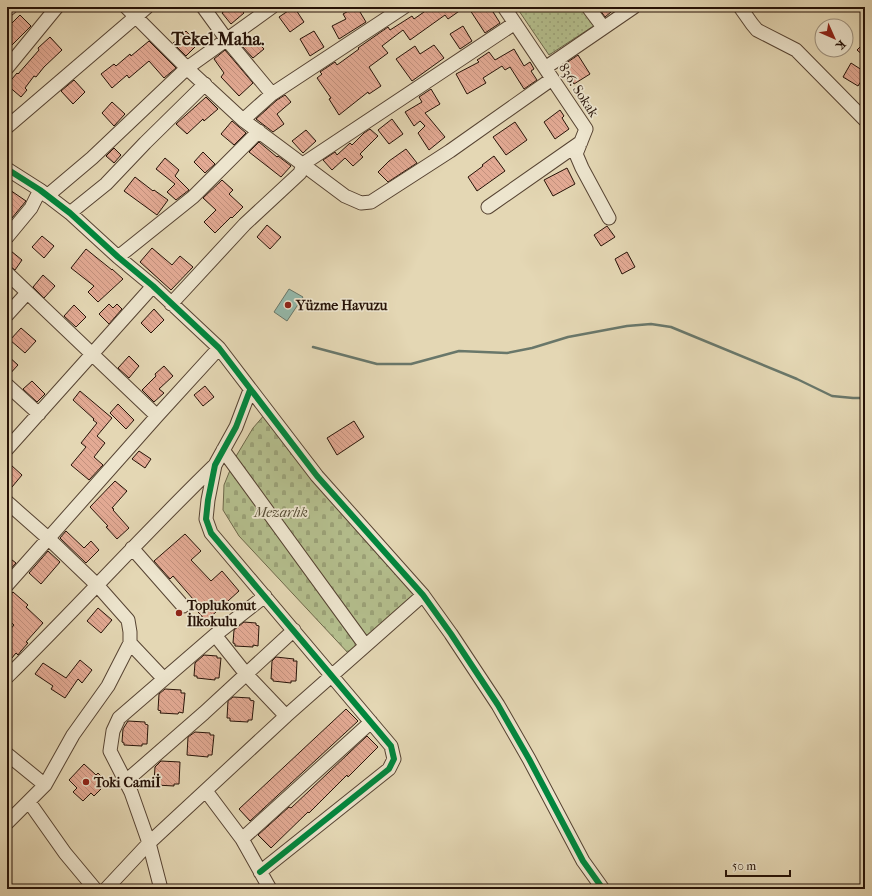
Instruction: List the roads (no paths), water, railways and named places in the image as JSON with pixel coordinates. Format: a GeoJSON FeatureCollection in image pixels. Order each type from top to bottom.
{"type":"FeatureCollection","features":[{"type":"Feature","properties":{"kind":"street"},"geometry":{"type":"LineString","coordinates":[[7,10],[11,7]]}},
{"type":"Feature","properties":{"kind":"street"},"geometry":{"type":"LineString","coordinates":[[7,68],[57,7]]}},
{"type":"Feature","properties":{"kind":"street"},"geometry":{"type":"LineString","coordinates":[[126,7],[187,68],[243,120],[345,196],[361,203],[371,202],[444,155],[552,79]]}},
{"type":"Feature","properties":{"kind":"street"},"geometry":{"type":"LineString","coordinates":[[7,127],[147,7]]}},
{"type":"Feature","properties":{"kind":"street"},"geometry":{"type":"LineString","coordinates":[[203,7],[227,40],[272,94]]}},
{"type":"Feature","properties":{"kind":"street"},"geometry":{"type":"LineString","coordinates":[[7,237],[43,193],[92,158],[187,68],[272,7]]}},
{"type":"Feature","properties":{"kind":"street"},"geometry":{"type":"LineString","coordinates":[[243,120],[272,94],[404,7]]}},
{"type":"Feature","properties":{"kind":"street"},"geometry":{"type":"LineString","coordinates":[[588,7],[603,27]]}},
{"type":"Feature","properties":{"kind":"street"},"geometry":{"type":"LineString","coordinates":[[544,68],[634,7]]}},
{"type":"Feature","properties":{"kind":"street"},"geometry":{"type":"LineString","coordinates":[[740,7],[758,30],[796,50],[865,120]]}},
{"type":"Feature","properties":{"kind":"street","name":"836. Sokak"},"geometry":{"type":"LineString","coordinates":[[505,8],[586,129],[576,154],[609,218]]}},
{"type":"Feature","properties":{"kind":"street"},"geometry":{"type":"LineString","coordinates":[[171,304],[246,224],[300,173],[303,164],[515,23]]}},
{"type":"Feature","properties":{"kind":"street"},"geometry":{"type":"LineString","coordinates":[[70,213],[106,184],[205,84]]}},
{"type":"Feature","properties":{"kind":"street"},"geometry":{"type":"LineString","coordinates":[[118,257],[193,197],[259,131]]}},
{"type":"Feature","properties":{"kind":"street"},"geometry":{"type":"LineString","coordinates":[[488,207],[581,142]]}},
{"type":"Feature","properties":{"kind":"street"},"geometry":{"type":"LineString","coordinates":[[7,169],[70,213],[118,257],[153,286],[219,348],[317,476],[423,595],[451,634],[498,705],[529,759],[583,861],[603,889]]}},
{"type":"Feature","properties":{"kind":"street"},"geometry":{"type":"LineString","coordinates":[[7,273],[156,416]]}},
{"type":"Feature","properties":{"kind":"street"},"geometry":{"type":"LineString","coordinates":[[7,449],[153,286]]}},
{"type":"Feature","properties":{"kind":"street"},"geometry":{"type":"LineString","coordinates":[[7,315],[27,293]]}},
{"type":"Feature","properties":{"kind":"street"},"geometry":{"type":"LineString","coordinates":[[7,585],[156,416],[219,348]]}},
{"type":"Feature","properties":{"kind":"street"},"geometry":{"type":"LineString","coordinates":[[7,385],[39,414]]}},
{"type":"Feature","properties":{"kind":"street"},"geometry":{"type":"LineString","coordinates":[[250,390],[236,427],[215,465],[206,519],[211,533],[392,746],[394,758],[389,769],[260,872]]}},
{"type":"Feature","properties":{"kind":"street"},"geometry":{"type":"LineString","coordinates":[[223,450],[365,645]]}},
{"type":"Feature","properties":{"kind":"street"},"geometry":{"type":"LineString","coordinates":[[7,677],[163,516],[215,465]]}},
{"type":"Feature","properties":{"kind":"street"},"geometry":{"type":"LineString","coordinates":[[7,502],[49,539],[97,585],[128,620],[130,632],[130,643],[108,686],[73,735],[45,785],[30,802],[7,823]]}},
{"type":"Feature","properties":{"kind":"street"},"geometry":{"type":"LineString","coordinates":[[132,548],[183,606]]}},
{"type":"Feature","properties":{"kind":"street"},"geometry":{"type":"LineString","coordinates":[[106,889],[149,843],[286,716],[423,595]]}},
{"type":"Feature","properties":{"kind":"street"},"geometry":{"type":"LineString","coordinates":[[161,889],[149,843],[131,792],[110,751],[113,731],[119,718],[215,634],[265,596]]}},
{"type":"Feature","properties":{"kind":"street"},"geometry":{"type":"LineString","coordinates":[[126,781],[294,630]]}},
{"type":"Feature","properties":{"kind":"street"},"geometry":{"type":"LineString","coordinates":[[215,634],[246,674],[286,716]]}},
{"type":"Feature","properties":{"kind":"street"},"geometry":{"type":"LineString","coordinates":[[130,643],[164,680]]}},
{"type":"Feature","properties":{"kind":"street"},"geometry":{"type":"LineString","coordinates":[[242,839],[372,722]]}},
{"type":"Feature","properties":{"kind":"street"},"geometry":{"type":"LineString","coordinates":[[7,754],[45,785]]}},
{"type":"Feature","properties":{"kind":"street"},"geometry":{"type":"LineString","coordinates":[[206,791],[242,839],[270,889]]}},
{"type":"Feature","properties":{"kind":"street"},"geometry":{"type":"LineString","coordinates":[[30,802],[65,853],[95,889]]}},
{"type":"Feature","properties":{"kind":"waterway"},"geometry":{"type":"LineString","coordinates":[[313,347],[377,364],[411,364],[459,351],[507,353],[532,348],[568,337],[627,326],[651,324],[671,327],[797,379],[832,396],[865,398]]}},
{"type":"Feature","properties":{"kind":"place","name":"Yüzme Havuzu"},"geometry":{"type":"Point","coordinates":[288,305]}},
{"type":"Feature","properties":{"kind":"place","name":"Toplukonut İlkokulu"},"geometry":{"type":"Point","coordinates":[179,613]}},
{"type":"Feature","properties":{"kind":"place","name":"Toki Camiİ"},"geometry":{"type":"Point","coordinates":[86,782]}},
{"type":"Feature","properties":{"kind":"district","name":"Tekel Maha."},"geometry":{"type":"Point","coordinates":[218,39]}},
{"type":"Feature","properties":{"kind":"park label","name":"Mezarlık"},"geometry":{"type":"Point","coordinates":[281,512]}}]}
